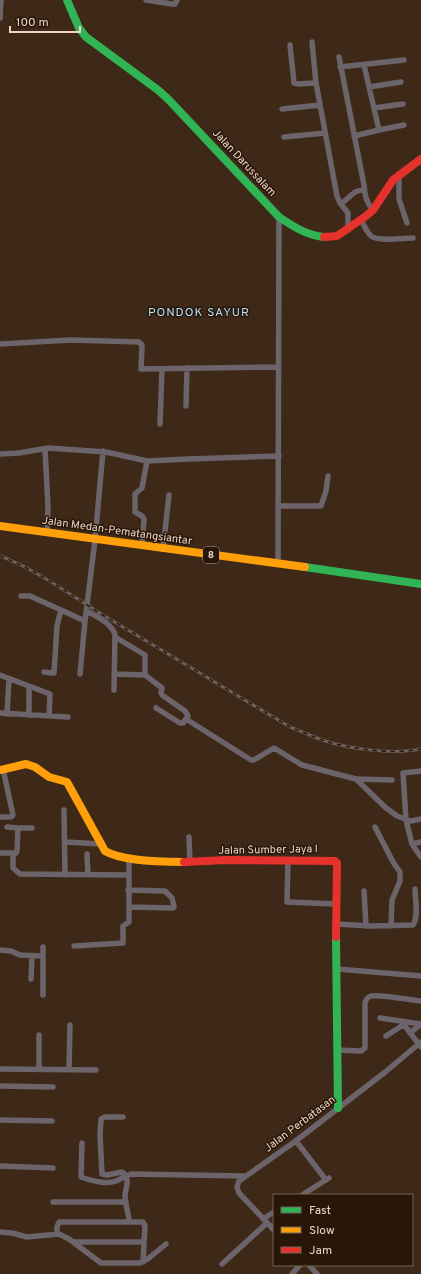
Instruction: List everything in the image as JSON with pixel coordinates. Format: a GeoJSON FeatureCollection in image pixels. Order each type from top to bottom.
{"type":"FeatureCollection","features":[{"type":"Feature","properties":{"kind":"main road","name":"Jalan Darussalam"},"geometry":{"type":"LineString","coordinates":[[67,0],[79,28],[86,37],[168,99],[279,217],[300,231],[312,236],[333,238],[348,230],[373,210],[393,180],[399,174],[421,159]]}},
{"type":"Feature","properties":{"kind":"main road","name":"Jalan Medan-Pematangsiantar"},"geometry":{"type":"LineString","coordinates":[[0,526],[95,540],[336,571],[421,584]]}},
{"type":"Feature","properties":{"kind":"main road","name":"Jalan Sumber Jaya I"},"geometry":{"type":"LineString","coordinates":[[2,770],[26,764],[35,767],[49,777],[67,782],[108,854],[129,858],[190,862],[226,860],[322,860],[335,861],[337,863],[336,924],[338,1108]]}},
{"type":"Feature","properties":{"kind":"street"},"geometry":{"type":"LineString","coordinates":[[0,18],[1,0]]}},
{"type":"Feature","properties":{"kind":"street"},"geometry":{"type":"LineString","coordinates":[[146,0],[172,4],[175,4],[178,0]]}},
{"type":"Feature","properties":{"kind":"street"},"geometry":{"type":"LineString","coordinates":[[312,42],[316,83],[337,196],[348,213],[348,230]]}},
{"type":"Feature","properties":{"kind":"street"},"geometry":{"type":"LineString","coordinates":[[290,46],[294,83],[316,83]]}},
{"type":"Feature","properties":{"kind":"street"},"geometry":{"type":"LineString","coordinates":[[339,57],[366,200],[373,210]]}},
{"type":"Feature","properties":{"kind":"street"},"geometry":{"type":"LineString","coordinates":[[340,68],[404,60]]}},
{"type":"Feature","properties":{"kind":"street"},"geometry":{"type":"LineString","coordinates":[[364,65],[379,130]]}},
{"type":"Feature","properties":{"kind":"street"},"geometry":{"type":"LineString","coordinates":[[369,87],[401,82]]}},
{"type":"Feature","properties":{"kind":"street"},"geometry":{"type":"LineString","coordinates":[[282,109],[320,104]]}},
{"type":"Feature","properties":{"kind":"street"},"geometry":{"type":"LineString","coordinates":[[374,108],[403,104]]}},
{"type":"Feature","properties":{"kind":"street"},"geometry":{"type":"LineString","coordinates":[[354,136],[404,125]]}},
{"type":"Feature","properties":{"kind":"street"},"geometry":{"type":"LineString","coordinates":[[284,138],[325,133]]}},
{"type":"Feature","properties":{"kind":"street"},"geometry":{"type":"LineString","coordinates":[[399,174],[399,199],[407,223]]}},
{"type":"Feature","properties":{"kind":"street"},"geometry":{"type":"LineString","coordinates":[[341,204],[354,192],[364,189]]}},
{"type":"Feature","properties":{"kind":"street"},"geometry":{"type":"LineString","coordinates":[[278,564],[279,217]]}},
{"type":"Feature","properties":{"kind":"street"},"geometry":{"type":"LineString","coordinates":[[361,220],[370,236],[373,238],[413,238]]}},
{"type":"Feature","properties":{"kind":"street"},"geometry":{"type":"LineString","coordinates":[[0,344],[71,340],[139,342],[142,346],[141,369],[278,367]]}},
{"type":"Feature","properties":{"kind":"street"},"geometry":{"type":"LineString","coordinates":[[186,406],[187,368]]}},
{"type":"Feature","properties":{"kind":"street"},"geometry":{"type":"LineString","coordinates":[[160,424],[162,369]]}},
{"type":"Feature","properties":{"kind":"street"},"geometry":{"type":"LineString","coordinates":[[0,454],[44,449],[103,452],[147,461],[279,456]]}},
{"type":"Feature","properties":{"kind":"street"},"geometry":{"type":"LineString","coordinates":[[44,449],[48,506],[47,532]]}},
{"type":"Feature","properties":{"kind":"street"},"geometry":{"type":"LineString","coordinates":[[80,674],[103,452]]}},
{"type":"Feature","properties":{"kind":"street"},"geometry":{"type":"LineString","coordinates":[[142,546],[144,519],[136,512],[135,496],[136,493],[142,488],[147,461]]}},
{"type":"Feature","properties":{"kind":"street"},"geometry":{"type":"LineString","coordinates":[[278,506],[321,506],[326,491],[328,476]]}},
{"type":"Feature","properties":{"kind":"street"},"geometry":{"type":"LineString","coordinates":[[163,549],[169,495]]}},
{"type":"Feature","properties":{"kind":"street"},"geometry":{"type":"LineString","coordinates":[[21,596],[30,596],[85,621]]}},
{"type":"Feature","properties":{"kind":"street"},"geometry":{"type":"LineString","coordinates":[[44,672],[52,674],[54,672],[55,637],[61,610]]}},
{"type":"Feature","properties":{"kind":"street"},"geometry":{"type":"LineString","coordinates":[[87,611],[108,624],[113,629],[115,637],[114,690]]}},
{"type":"Feature","properties":{"kind":"street"},"geometry":{"type":"LineString","coordinates":[[115,637],[145,654],[145,675]]}},
{"type":"Feature","properties":{"kind":"street"},"geometry":{"type":"LineString","coordinates":[[114,674],[145,675],[162,688],[162,695],[185,711],[188,716],[183,723],[180,723],[156,708]]}},
{"type":"Feature","properties":{"kind":"street"},"geometry":{"type":"LineString","coordinates":[[0,675],[50,694],[49,716]]}},
{"type":"Feature","properties":{"kind":"street"},"geometry":{"type":"LineString","coordinates":[[7,714],[9,679]]}},
{"type":"Feature","properties":{"kind":"street"},"geometry":{"type":"LineString","coordinates":[[29,687],[29,715]]}},
{"type":"Feature","properties":{"kind":"street"},"geometry":{"type":"LineString","coordinates":[[0,713],[68,717]]}},
{"type":"Feature","properties":{"kind":"street"},"geometry":{"type":"LineString","coordinates":[[186,720],[252,760],[274,748],[302,765],[356,779],[392,780]]}},
{"type":"Feature","properties":{"kind":"street"},"geometry":{"type":"LineString","coordinates":[[0,817],[11,817],[13,815],[2,770]]}},
{"type":"Feature","properties":{"kind":"street"},"geometry":{"type":"LineString","coordinates":[[420,855],[412,844],[406,820],[403,773],[421,771]]}},
{"type":"Feature","properties":{"kind":"street"},"geometry":{"type":"LineString","coordinates":[[356,779],[393,814],[411,821],[421,819]]}},
{"type":"Feature","properties":{"kind":"street"},"geometry":{"type":"LineString","coordinates":[[64,810],[65,874]]}},
{"type":"Feature","properties":{"kind":"street"},"geometry":{"type":"LineString","coordinates":[[7,827],[32,828]]}},
{"type":"Feature","properties":{"kind":"street"},"geometry":{"type":"LineString","coordinates":[[375,827],[393,862],[400,872],[400,881],[392,900],[391,926]]}},
{"type":"Feature","properties":{"kind":"street"},"geometry":{"type":"LineString","coordinates":[[0,853],[17,852],[18,828]]}},
{"type":"Feature","properties":{"kind":"street"},"geometry":{"type":"LineString","coordinates":[[189,837],[190,862]]}},
{"type":"Feature","properties":{"kind":"street"},"geometry":{"type":"LineString","coordinates":[[65,842],[101,844]]}},
{"type":"Feature","properties":{"kind":"street"},"geometry":{"type":"LineString","coordinates":[[412,844],[421,842]]}},
{"type":"Feature","properties":{"kind":"street"},"geometry":{"type":"LineString","coordinates":[[13,853],[13,868],[17,872],[24,874],[128,875]]}},
{"type":"Feature","properties":{"kind":"street"},"geometry":{"type":"LineString","coordinates":[[87,854],[88,875]]}},
{"type":"Feature","properties":{"kind":"street"},"geometry":{"type":"LineString","coordinates":[[74,946],[123,943],[123,926],[129,922],[129,858]]}},
{"type":"Feature","properties":{"kind":"street"},"geometry":{"type":"LineString","coordinates":[[288,860],[288,902],[336,904]]}},
{"type":"Feature","properties":{"kind":"street"},"geometry":{"type":"LineString","coordinates":[[336,924],[366,926],[413,925],[415,923],[418,903],[414,889]]}},
{"type":"Feature","properties":{"kind":"street"},"geometry":{"type":"LineString","coordinates":[[128,890],[165,891],[170,894],[174,907],[129,907]]}},
{"type":"Feature","properties":{"kind":"street"},"geometry":{"type":"LineString","coordinates":[[364,891],[366,926]]}},
{"type":"Feature","properties":{"kind":"street"},"geometry":{"type":"LineString","coordinates":[[43,995],[44,947]]}},
{"type":"Feature","properties":{"kind":"street"},"geometry":{"type":"LineString","coordinates":[[0,950],[11,951],[20,955],[43,956]]}},
{"type":"Feature","properties":{"kind":"street"},"geometry":{"type":"LineString","coordinates":[[31,979],[32,956]]}},
{"type":"Feature","properties":{"kind":"street"},"geometry":{"type":"LineString","coordinates":[[337,969],[421,976]]}},
{"type":"Feature","properties":{"kind":"street"},"geometry":{"type":"LineString","coordinates":[[338,1050],[364,1050],[365,1003],[366,999],[369,997],[379,996],[421,1002]]}},
{"type":"Feature","properties":{"kind":"street"},"geometry":{"type":"LineString","coordinates":[[380,1018],[403,1023],[421,1024]]}},
{"type":"Feature","properties":{"kind":"street"},"geometry":{"type":"LineString","coordinates":[[403,1023],[420,1044]]}},
{"type":"Feature","properties":{"kind":"street"},"geometry":{"type":"LineString","coordinates":[[386,1036],[403,1023]]}},
{"type":"Feature","properties":{"kind":"street"},"geometry":{"type":"LineString","coordinates":[[410,1033],[421,1024]]}},
{"type":"Feature","properties":{"kind":"street"},"geometry":{"type":"LineString","coordinates":[[69,1069],[70,1025]]}},
{"type":"Feature","properties":{"kind":"street"},"geometry":{"type":"LineString","coordinates":[[39,1035],[39,1069]]}},
{"type":"Feature","properties":{"kind":"street","name":"Jalan Perbatasan"},"geometry":{"type":"LineString","coordinates":[[245,1176],[296,1141],[420,1044]]}},
{"type":"Feature","properties":{"kind":"street"},"geometry":{"type":"LineString","coordinates":[[0,1069],[96,1070]]}},
{"type":"Feature","properties":{"kind":"street"},"geometry":{"type":"LineString","coordinates":[[0,1086],[52,1087]]}},
{"type":"Feature","properties":{"kind":"street"},"geometry":{"type":"LineString","coordinates":[[123,1116],[105,1117],[100,1119],[102,1174],[107,1175],[122,1172],[125,1173],[127,1183],[125,1194],[129,1222]]}},
{"type":"Feature","properties":{"kind":"street"},"geometry":{"type":"LineString","coordinates":[[0,1120],[52,1121]]}},
{"type":"Feature","properties":{"kind":"street"},"geometry":{"type":"LineString","coordinates":[[296,1141],[328,1179],[304,1194]]}},
{"type":"Feature","properties":{"kind":"street"},"geometry":{"type":"LineString","coordinates":[[82,1143],[81,1177],[90,1180],[109,1182],[116,1181],[131,1174],[245,1176]]}},
{"type":"Feature","properties":{"kind":"street"},"geometry":{"type":"LineString","coordinates":[[0,1166],[53,1168]]}},
{"type":"Feature","properties":{"kind":"street"},"geometry":{"type":"LineString","coordinates":[[245,1176],[238,1184],[237,1190],[273,1229]]}},
{"type":"Feature","properties":{"kind":"street"},"geometry":{"type":"LineString","coordinates":[[53,1202],[126,1202]]}},
{"type":"Feature","properties":{"kind":"street"},"geometry":{"type":"LineString","coordinates":[[222,1264],[273,1213]]}},
{"type":"Feature","properties":{"kind":"street"},"geometry":{"type":"LineString","coordinates":[[57,1234],[56,1227],[59,1222],[144,1223],[143,1262]]}},
{"type":"Feature","properties":{"kind":"street"},"geometry":{"type":"LineString","coordinates":[[0,1232],[12,1233],[27,1237],[57,1234],[63,1235],[102,1263],[140,1263],[166,1244]]}},
{"type":"Feature","properties":{"kind":"street"},"geometry":{"type":"LineString","coordinates":[[74,1242],[144,1242]]}},
{"type":"Feature","properties":{"kind":"street"},"geometry":{"type":"LineString","coordinates":[[292,1274],[299,1266]]}},
{"type":"Feature","properties":{"kind":"street"},"geometry":{"type":"LineString","coordinates":[[310,1266],[317,1274]]}},
{"type":"Feature","properties":{"kind":"railway"},"geometry":{"type":"LineString","coordinates":[[0,556],[40,575],[103,615],[290,727],[322,740],[345,746],[384,751],[410,751],[421,749]]}},
{"type":"Feature","properties":{"kind":"traffic: fast"},"geometry":{"type":"LineString","coordinates":[[67,0],[79,28],[86,37],[168,99],[279,217],[306,232],[324,237]]}},
{"type":"Feature","properties":{"kind":"traffic: fast"},"geometry":{"type":"LineString","coordinates":[[305,567],[421,584]]}},
{"type":"Feature","properties":{"kind":"traffic: fast"},"geometry":{"type":"LineString","coordinates":[[336,937],[338,1108]]}},
{"type":"Feature","properties":{"kind":"traffic: slow"},"geometry":{"type":"LineString","coordinates":[[0,526],[305,567]]}},
{"type":"Feature","properties":{"kind":"traffic: slow"},"geometry":{"type":"LineString","coordinates":[[0,770],[26,764],[35,767],[49,777],[67,782],[105,851],[132,859],[184,862]]}},
{"type":"Feature","properties":{"kind":"traffic: jam"},"geometry":{"type":"LineString","coordinates":[[324,237],[337,236],[366,216],[373,210],[393,180],[421,159]]}},
{"type":"Feature","properties":{"kind":"traffic: jam"},"geometry":{"type":"LineString","coordinates":[[184,862],[226,860],[335,861],[337,863],[336,937]]}},
{"type":"Feature","properties":{"kind":"district","name":"PONDOK SAYUR"},"geometry":{"type":"Point","coordinates":[199,313]}}]}
